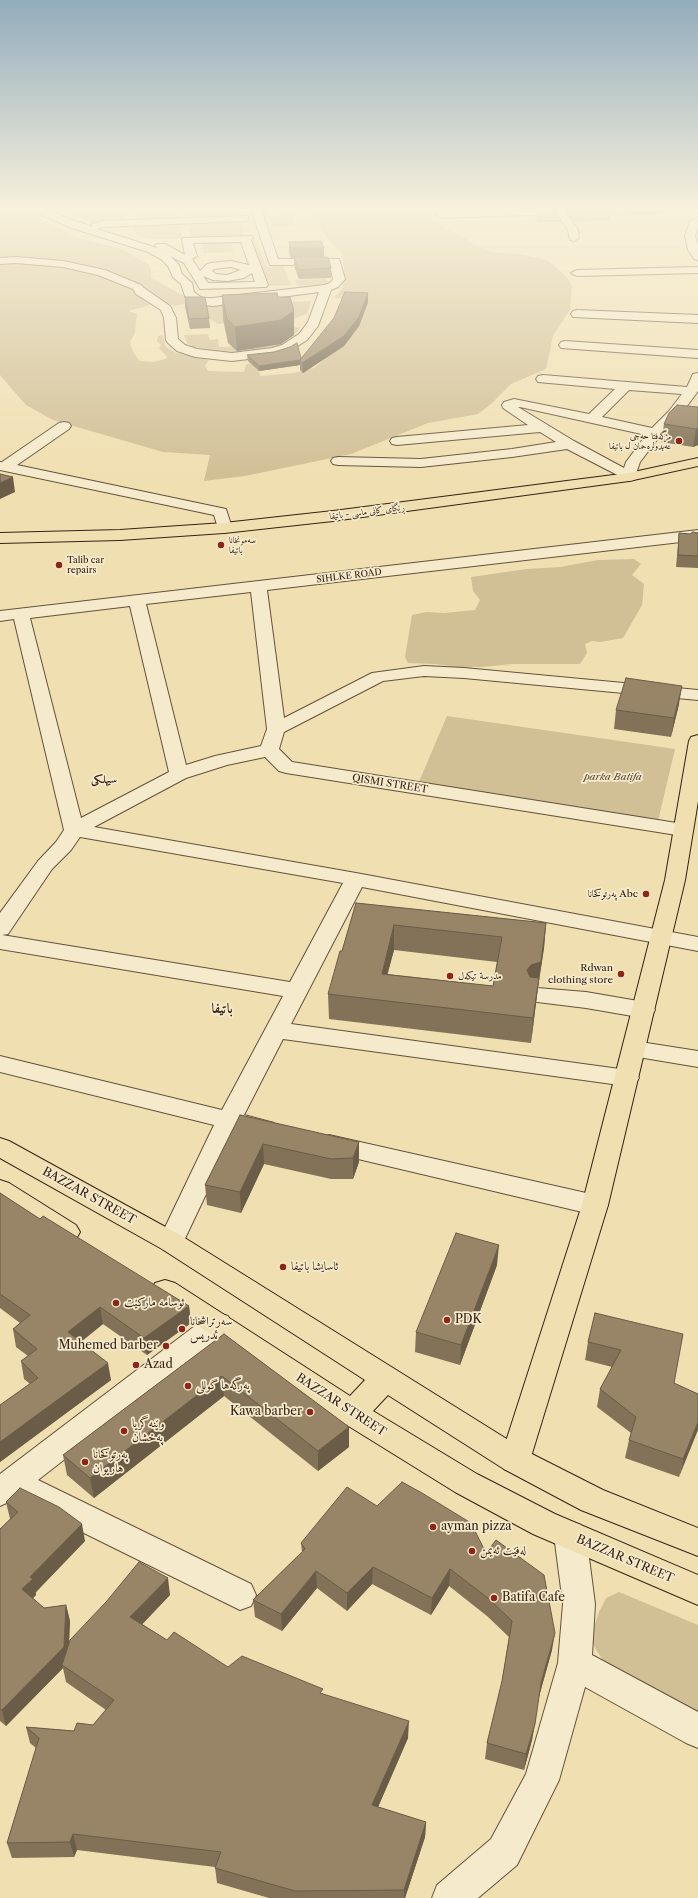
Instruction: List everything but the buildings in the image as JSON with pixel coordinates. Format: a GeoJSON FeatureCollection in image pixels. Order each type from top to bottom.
{"type":"FeatureCollection","features":[{"type":"Feature","properties":{"kind":"main road","name":"ڕێگای کانی ماسی - باتيفا"},"geometry":{"type":"LineString","coordinates":[[0,538],[120,535],[224,528],[332,516],[629,477],[698,462]]}},
{"type":"Feature","properties":{"kind":"main road"},"geometry":{"type":"LineString","coordinates":[[652,471],[698,470]]}},
{"type":"Feature","properties":{"kind":"main road","name":"ڕێگای کانی ماسی - باتيفا"},"geometry":{"type":"LineString","coordinates":[[0,527],[34,537]]}},
{"type":"Feature","properties":{"kind":"main road"},"geometry":{"type":"LineString","coordinates":[[515,1460],[595,1205],[675,880],[698,741]]}},
{"type":"Feature","properties":{"kind":"main road","name":"BAZZAR STREET"},"geometry":{"type":"LineString","coordinates":[[0,1146],[171,1242],[515,1460],[592,1500],[698,1542]]}},
{"type":"Feature","properties":{"kind":"main road"},"geometry":{"type":"LineString","coordinates":[[0,1190],[86,1243]]}},
{"type":"Feature","properties":{"kind":"main road","name":"BAZZAR STREET"},"geometry":{"type":"LineString","coordinates":[[146,1280],[218,1324],[352,1413],[466,1483],[544,1524],[698,1590]]}},
{"type":"Feature","properties":{"kind":"main road"},"geometry":{"type":"LineString","coordinates":[[352,1413],[385,1379]]}},
{"type":"Feature","properties":{"kind":"street"},"geometry":{"type":"LineString","coordinates":[[152,298],[166,309],[170,318],[172,340],[181,348],[195,353],[232,357],[256,355],[286,348],[303,337],[314,322],[323,298]]}},
{"type":"Feature","properties":{"kind":"street"},"geometry":{"type":"LineString","coordinates":[[195,298],[199,301],[213,302],[249,298]]}},
{"type":"Feature","properties":{"kind":"street"},"geometry":{"type":"LineString","coordinates":[[577,314],[698,319]]}},
{"type":"Feature","properties":{"kind":"street"},"geometry":{"type":"LineString","coordinates":[[565,345],[698,354]]}},
{"type":"Feature","properties":{"kind":"street"},"geometry":{"type":"LineString","coordinates":[[655,433],[520,403],[508,405],[510,408],[569,444],[629,477],[633,462],[655,433],[674,414],[691,391],[698,377]]}},
{"type":"Feature","properties":{"kind":"street"},"geometry":{"type":"LineString","coordinates":[[543,379],[691,391]]}},
{"type":"Feature","properties":{"kind":"street"},"geometry":{"type":"LineString","coordinates":[[592,419],[625,386]]}},
{"type":"Feature","properties":{"kind":"street"},"geometry":{"type":"LineString","coordinates":[[3,467],[64,426]]}},
{"type":"Feature","properties":{"kind":"street"},"geometry":{"type":"LineString","coordinates":[[397,441],[543,428]]}},
{"type":"Feature","properties":{"kind":"street"},"geometry":{"type":"LineString","coordinates":[[338,461],[421,463],[512,453],[569,444]]}},
{"type":"Feature","properties":{"kind":"street"},"geometry":{"type":"LineString","coordinates":[[3,467],[221,512],[224,528]]}},
{"type":"Feature","properties":{"kind":"street","name":"SIHLKE ROAD"},"geometry":{"type":"LineString","coordinates":[[0,616],[698,534]]}},
{"type":"Feature","properties":{"kind":"street"},"geometry":{"type":"LineString","coordinates":[[0,929],[45,866],[64,846],[74,830],[179,774],[222,760],[269,750],[276,729],[258,586]]}},
{"type":"Feature","properties":{"kind":"street"},"geometry":{"type":"LineString","coordinates":[[137,601],[179,774]]}},
{"type":"Feature","properties":{"kind":"street"},"geometry":{"type":"LineString","coordinates":[[21,614],[74,830]]}},
{"type":"Feature","properties":{"kind":"street"},"geometry":{"type":"LineString","coordinates":[[276,729],[378,677],[424,671],[464,673],[698,695]]}},
{"type":"Feature","properties":{"kind":"street","name":"QISMI STREET"},"geometry":{"type":"LineString","coordinates":[[269,750],[286,767],[683,830]]}},
{"type":"Feature","properties":{"kind":"street"},"geometry":{"type":"LineString","coordinates":[[74,830],[356,879],[611,926],[698,944]]}},
{"type":"Feature","properties":{"kind":"street"},"geometry":{"type":"LineString","coordinates":[[171,1242],[228,1121],[356,879]]}},
{"type":"Feature","properties":{"kind":"street"},"geometry":{"type":"LineString","coordinates":[[0,942],[296,991]]}},
{"type":"Feature","properties":{"kind":"street"},"geometry":{"type":"LineString","coordinates":[[537,996],[586,1000],[644,1010]]}},
{"type":"Feature","properties":{"kind":"street"},"geometry":{"type":"LineString","coordinates":[[276,1030],[627,1078]]}},
{"type":"Feature","properties":{"kind":"street"},"geometry":{"type":"LineString","coordinates":[[634,1049],[698,1059]]}},
{"type":"Feature","properties":{"kind":"street"},"geometry":{"type":"LineString","coordinates":[[0,1064],[228,1121],[595,1205]]}},
{"type":"Feature","properties":{"kind":"street"},"geometry":{"type":"LineString","coordinates":[[218,1324],[7,1488],[240,1595]]}},
{"type":"Feature","properties":{"kind":"street"},"geometry":{"type":"LineString","coordinates":[[450,1898],[504,1852],[542,1780],[575,1663],[579,1604],[570,1535]]}},
{"type":"Feature","properties":{"kind":"street"},"geometry":{"type":"LineString","coordinates":[[575,1663],[698,1731]]}},
{"type":"Feature","properties":{"kind":"green space"},"geometry":{"type":"Polygon","coordinates":[[[0,298],[186,298],[189,303],[175,306],[162,302],[128,311],[137,314],[135,333],[130,342],[133,352],[140,361],[153,362],[165,359],[167,357],[159,348],[161,345],[157,341],[158,336],[162,335],[166,347],[176,353],[209,360],[205,366],[208,371],[244,372],[246,365],[250,363],[259,371],[260,376],[294,373],[314,368],[341,344],[356,299],[334,298],[571,298],[570,310],[553,336],[546,369],[511,384],[492,403],[478,414],[428,423],[351,454],[245,476],[204,481],[210,455],[163,452],[53,420],[26,405],[0,375],[0,298]]]}},
{"type":"Feature","properties":{"kind":"green space"},"geometry":{"type":"Polygon","coordinates":[[[311,301],[307,314],[291,320],[218,324],[208,318],[205,306],[311,301]]]}},
{"type":"Feature","properties":{"kind":"green space"},"geometry":{"type":"Polygon","coordinates":[[[300,327],[295,335],[277,347],[251,351],[234,352],[193,347],[187,343],[184,335],[208,334],[210,340],[218,339],[219,347],[269,345],[285,328],[300,327]]]}},
{"type":"Feature","properties":{"kind":"green space"},"geometry":{"type":"Polygon","coordinates":[[[634,559],[641,564],[632,575],[644,584],[642,605],[623,638],[600,642],[592,641],[585,644],[587,653],[580,664],[512,664],[482,667],[456,667],[435,664],[408,663],[405,657],[412,615],[426,612],[444,613],[475,610],[480,600],[473,591],[471,577],[527,569],[560,567],[598,560],[634,559]]]}},
{"type":"Feature","properties":{"kind":"green space","name":"parka Batifa"},"geometry":{"type":"Polygon","coordinates":[[[447,716],[675,749],[658,821],[418,784],[447,716]]]}},
{"type":"Feature","properties":{"kind":"green space"},"geometry":{"type":"Polygon","coordinates":[[[619,1592],[698,1625],[698,1714],[607,1667],[595,1648],[591,1636],[599,1612],[606,1598],[619,1592]]]}},
{"type":"Feature","properties":{"kind":"place","name":"مزگەفتا حەجی عەبدولرەحمان ل باتیفا"},"geometry":{"type":"Point","coordinates":[679,441]}},
{"type":"Feature","properties":{"kind":"place","name":"سه‌مونخانا باتيفا"},"geometry":{"type":"Point","coordinates":[221,545]}},
{"type":"Feature","properties":{"kind":"place","name":"Talib car repairs"},"geometry":{"type":"Point","coordinates":[59,565]}},
{"type":"Feature","properties":{"kind":"place","name":"په‌رتوكخانا Abc"},"geometry":{"type":"Point","coordinates":[646,894]}},
{"type":"Feature","properties":{"kind":"place","name":"Rdwan clothing store"},"geometry":{"type":"Point","coordinates":[621,974]}},
{"type":"Feature","properties":{"kind":"place","name":"مدرسة تيكه‌ل"},"geometry":{"type":"Point","coordinates":[450,976]}},
{"type":"Feature","properties":{"kind":"place","name":"ئاسایشا باتیفا"},"geometry":{"type":"Point","coordinates":[283,1267]}},
{"type":"Feature","properties":{"kind":"place","name":"ئوسامە مارکێت"},"geometry":{"type":"Point","coordinates":[116,1303]}},
{"type":"Feature","properties":{"kind":"place","name":"PDK"},"geometry":{"type":"Point","coordinates":[447,1320]}},
{"type":"Feature","properties":{"kind":"place","name":"سەرتراشخانا ئدریس"},"geometry":{"type":"Point","coordinates":[182,1329]}},
{"type":"Feature","properties":{"kind":"place","name":"Muhemed barber"},"geometry":{"type":"Point","coordinates":[166,1346]}},
{"type":"Feature","properties":{"kind":"place","name":"Azad"},"geometry":{"type":"Point","coordinates":[136,1365]}},
{"type":"Feature","properties":{"kind":"place","name":"په‌رگه‌ها گوللی"},"geometry":{"type":"Point","coordinates":[188,1386]}},
{"type":"Feature","properties":{"kind":"place","name":"Kawa barber"},"geometry":{"type":"Point","coordinates":[310,1412]}},
{"type":"Feature","properties":{"kind":"place","name":"وێنه‌گریا په‌خشان"},"geometry":{"type":"Point","coordinates":[124,1431]}},
{"type":"Feature","properties":{"kind":"place","name":"په‌رتوكخانا هاریوان"},"geometry":{"type":"Point","coordinates":[85,1462]}},
{"type":"Feature","properties":{"kind":"place","name":"ayman pizza"},"geometry":{"type":"Point","coordinates":[433,1527]}},
{"type":"Feature","properties":{"kind":"place","name":"لەفێت ئەیمن"},"geometry":{"type":"Point","coordinates":[472,1551]}},
{"type":"Feature","properties":{"kind":"place","name":"Batifa Cafe"},"geometry":{"type":"Point","coordinates":[494,1598]}},
{"type":"Feature","properties":{"kind":"district","name":"سيهلكى"},"geometry":{"type":"Point","coordinates":[104,780]}},
{"type":"Feature","properties":{"kind":"district","name":"باتیفا"},"geometry":{"type":"Point","coordinates":[222,1009]}}]}
